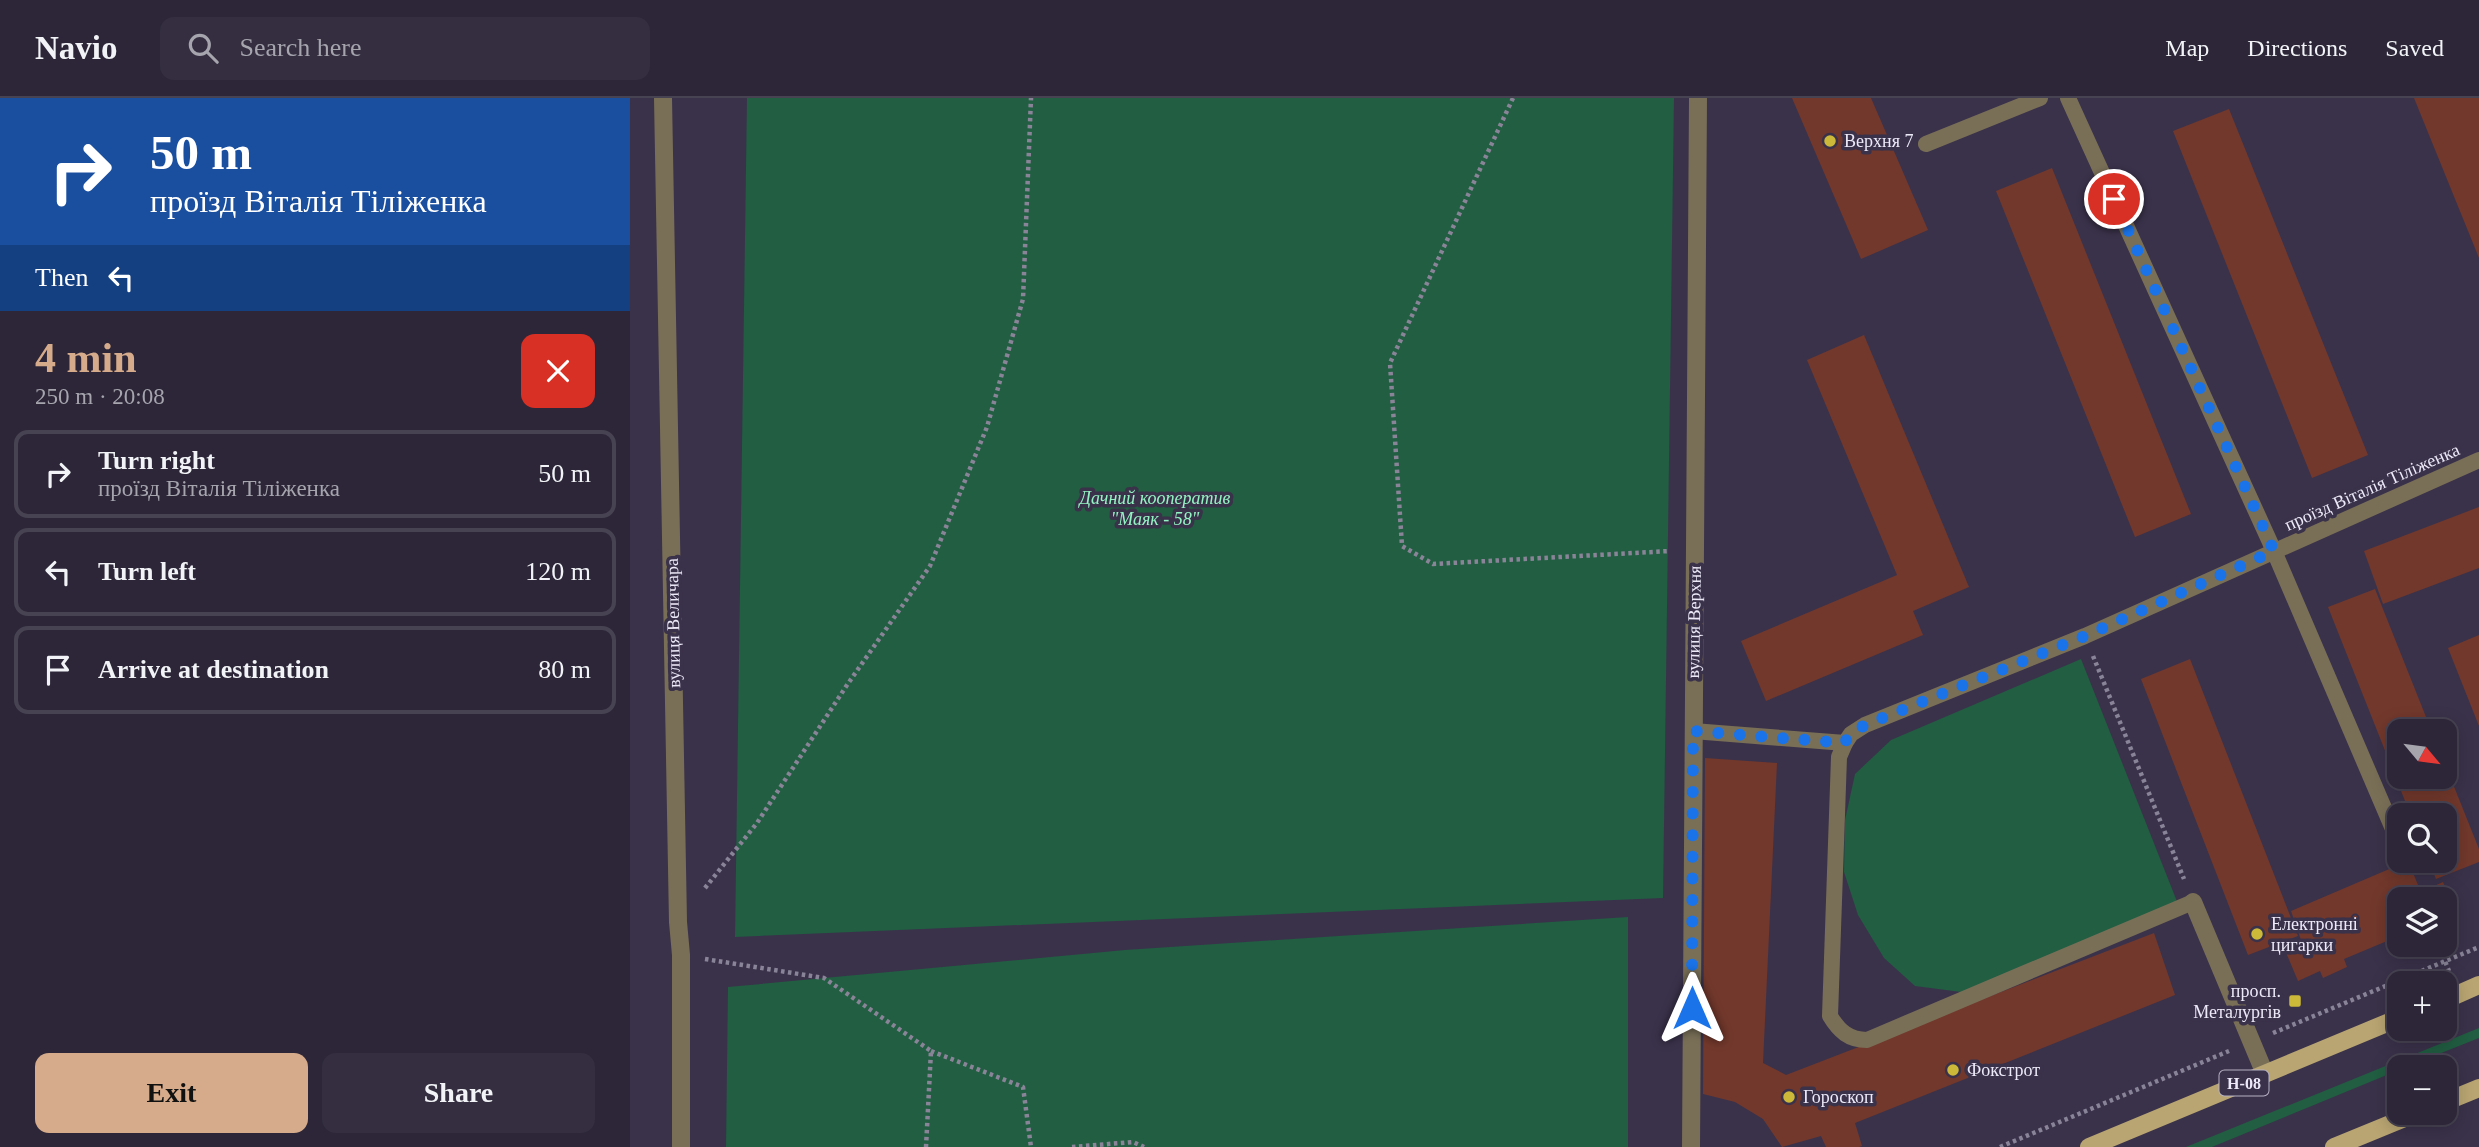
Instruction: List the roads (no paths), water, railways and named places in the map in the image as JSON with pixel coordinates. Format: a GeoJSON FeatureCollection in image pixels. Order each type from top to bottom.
{"type":"FeatureCollection","features":[{"type":"Feature","properties":{"kind":"main road"},"geometry":{"type":"LineString","coordinates":[[2457,995],[2479,985]]}},
{"type":"Feature","properties":{"kind":"main road","name":"Н-08"},"geometry":{"type":"LineString","coordinates":[[2089,1147],[2387,1023]]}},
{"type":"Feature","properties":{"kind":"main road"},"geometry":{"type":"LineString","coordinates":[[2457,1097],[2479,1088]]}},
{"type":"Feature","properties":{"kind":"main road"},"geometry":{"type":"LineString","coordinates":[[2334,1147],[2388,1125]]}},
{"type":"Feature","properties":{"kind":"street","name":"вулиця Величара"},"geometry":{"type":"LineString","coordinates":[[663,98],[678,922],[681,955],[681,1147]]}},
{"type":"Feature","properties":{"kind":"street","name":"вулиця Верхня"},"geometry":{"type":"LineString","coordinates":[[1691,1147],[1698,98]]}},
{"type":"Feature","properties":{"kind":"street"},"geometry":{"type":"LineString","coordinates":[[2193,902],[2265,1074]]}},
{"type":"Feature","properties":{"kind":"lane"},"geometry":{"type":"LineString","coordinates":[[1926,145],[2040,98]]}},
{"type":"Feature","properties":{"kind":"lane"},"geometry":{"type":"LineString","coordinates":[[2068,98],[2274,551],[2387,815]]}},
{"type":"Feature","properties":{"kind":"lane","name":"проїзд Віталія Тіліженка"},"geometry":{"type":"LineString","coordinates":[[1844,743],[1851,734],[1865,725],[2085,636],[2479,460]]}},
{"type":"Feature","properties":{"kind":"lane"},"geometry":{"type":"LineString","coordinates":[[1693,731],[1844,743],[1839,757],[1830,1016],[1846,1036],[1857,1040],[1867,1040],[2193,902]]}},
{"type":"Feature","properties":{"kind":"place","name":"Верхня 7"},"geometry":{"type":"Point","coordinates":[1830,141]}},
{"type":"Feature","properties":{"kind":"place","name":"Електронні цигарки"},"geometry":{"type":"Point","coordinates":[2257,934]}},
{"type":"Feature","properties":{"kind":"place","name":"просп. Металургів"},"geometry":{"type":"Point","coordinates":[2295,1001]}},
{"type":"Feature","properties":{"kind":"place","name":"Фокстрот"},"geometry":{"type":"Point","coordinates":[1953,1070]}},
{"type":"Feature","properties":{"kind":"place","name":"Гороскоп"},"geometry":{"type":"Point","coordinates":[1789,1097]}},
{"type":"Feature","properties":{"kind":"park label","name":"Дачний кооператив \"Маяк - 58\""},"geometry":{"type":"Point","coordinates":[1155,508]}}]}
